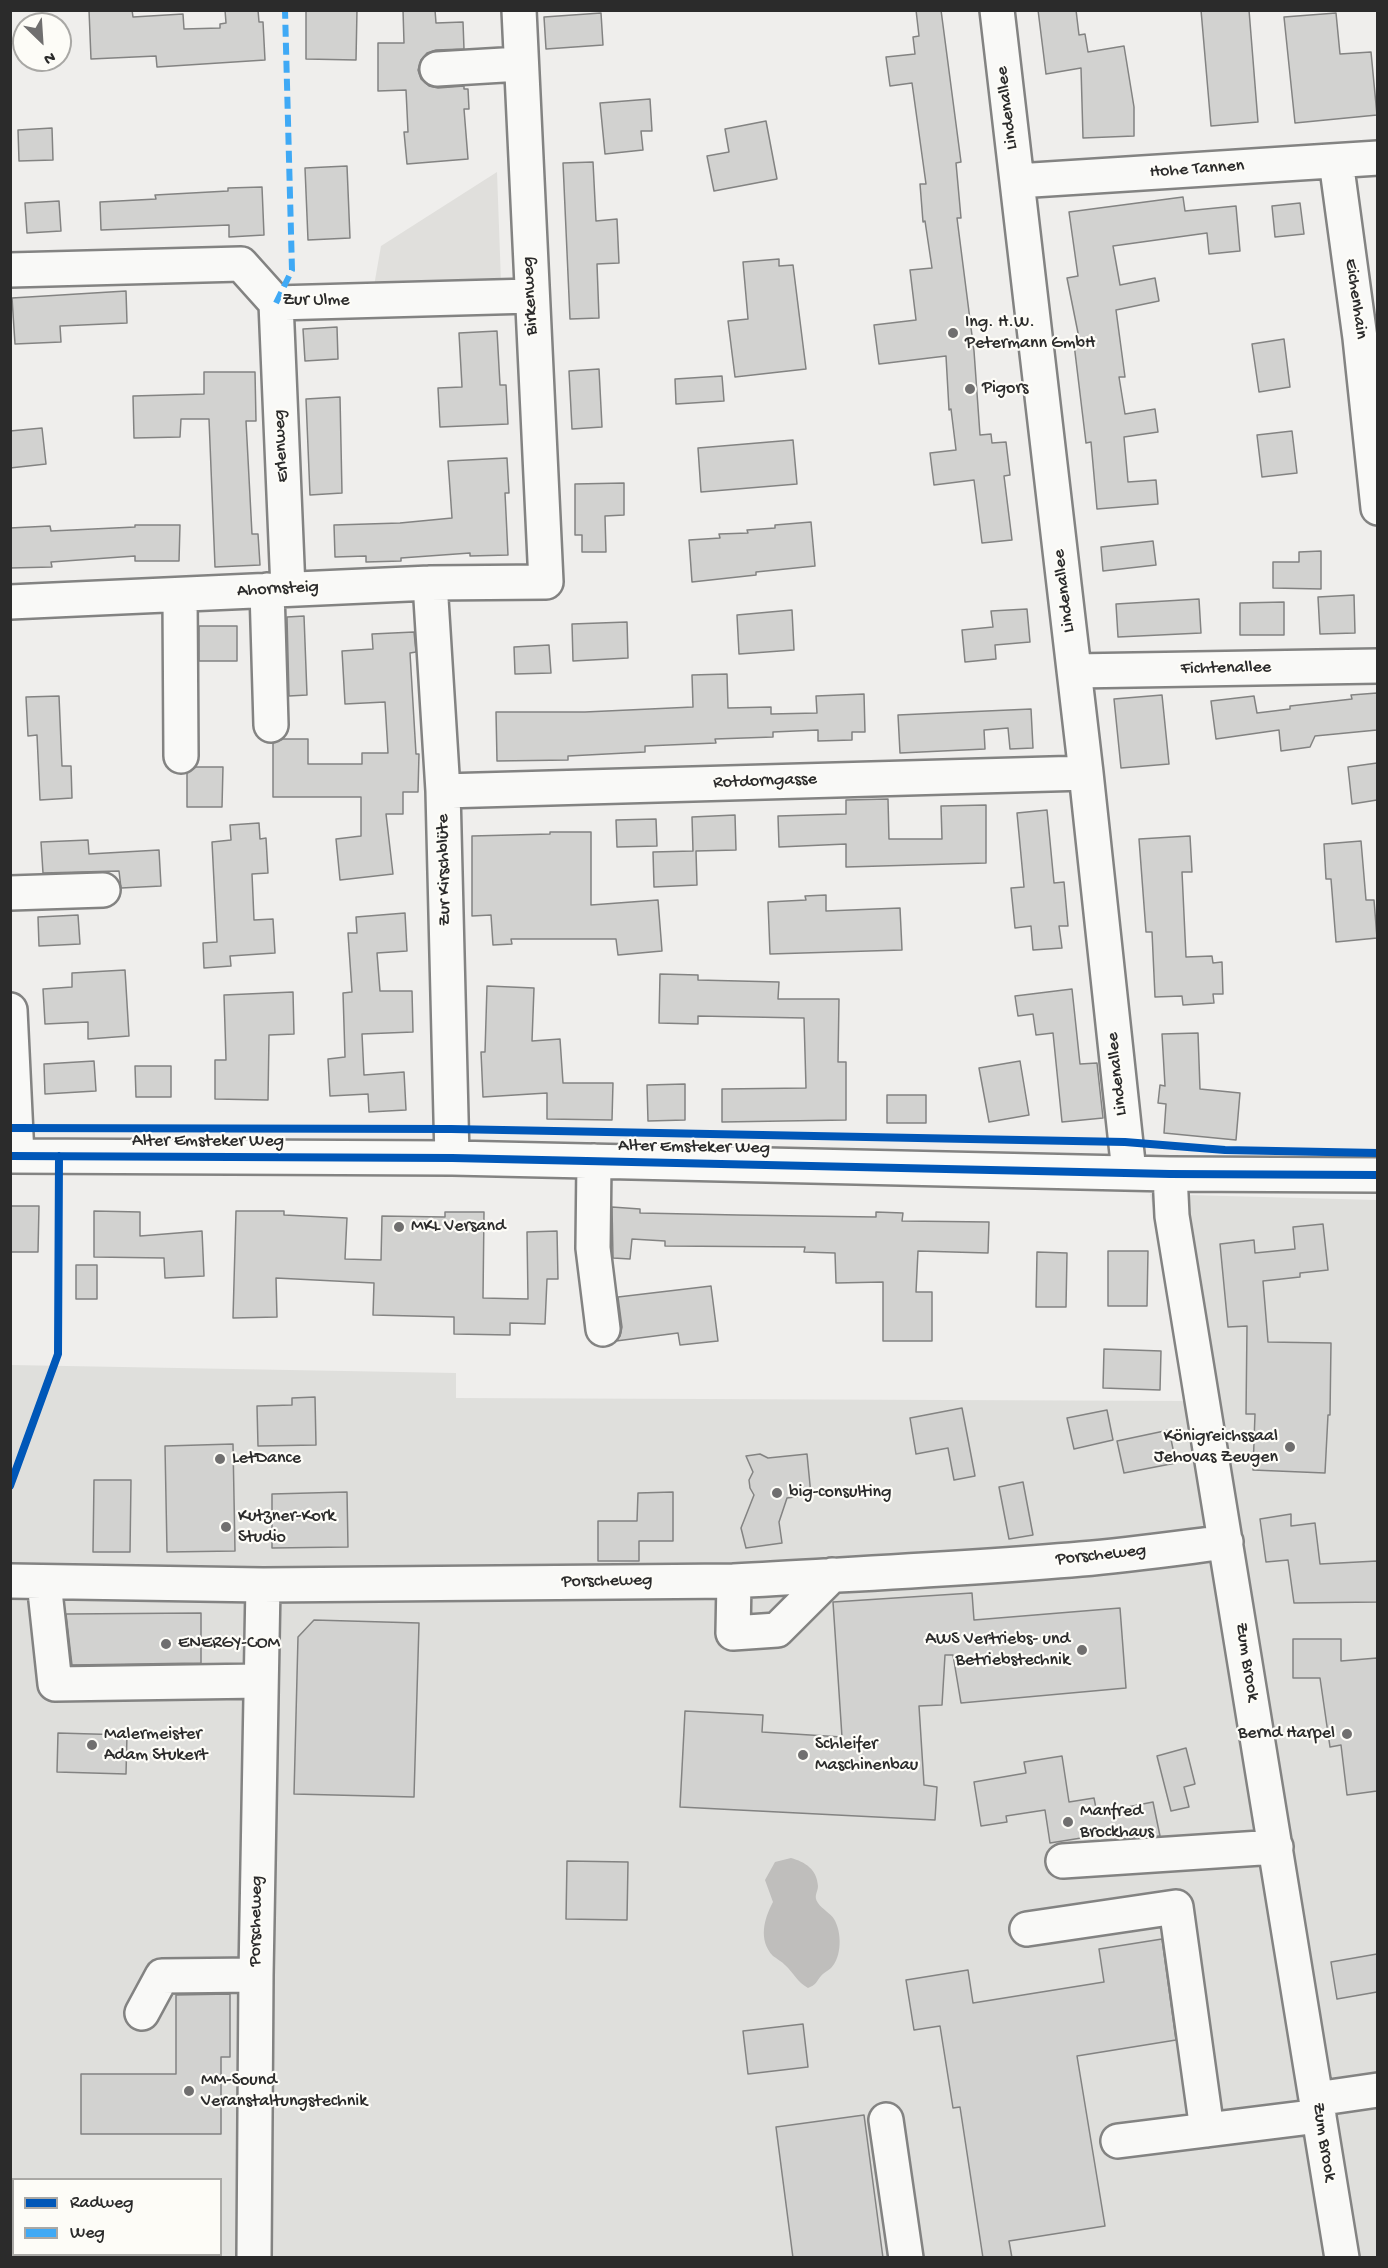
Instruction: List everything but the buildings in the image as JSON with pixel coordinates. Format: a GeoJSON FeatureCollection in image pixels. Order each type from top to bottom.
{"type":"FeatureCollection","features":[{"type":"Feature","properties":{"kind":"street","name":"Birkenweg"},"geometry":{"type":"LineString","coordinates":[[519,10],[546,582]]}},
{"type":"Feature","properties":{"kind":"street","name":"Lindenallee"},"geometry":{"type":"LineString","coordinates":[[997,10],[1086,773],[1129,1172]]}},
{"type":"Feature","properties":{"kind":"street"},"geometry":{"type":"LineString","coordinates":[[437,69],[520,64]]}},
{"type":"Feature","properties":{"kind":"street","name":"Hohe Tannen"},"geometry":{"type":"LineString","coordinates":[[1017,181],[1377,158]]}},
{"type":"Feature","properties":{"kind":"street","name":"Eichenhain"},"geometry":{"type":"LineString","coordinates":[[1336,161],[1369,338],[1377,508]]}},
{"type":"Feature","properties":{"kind":"street","name":"Zur Ulme"},"geometry":{"type":"LineString","coordinates":[[10,270],[241,264],[276,303],[531,296]]}},
{"type":"Feature","properties":{"kind":"street","name":"Erlenweg"},"geometry":{"type":"LineString","coordinates":[[271,725],[278,590],[276,303]]}},
{"type":"Feature","properties":{"kind":"street","name":"Ahornsteig"},"geometry":{"type":"LineString","coordinates":[[10,602],[430,583],[546,582]]}},
{"type":"Feature","properties":{"kind":"street","name":"Zur Kirschblüte"},"geometry":{"type":"LineString","coordinates":[[430,583],[443,791],[452,1158]]}},
{"type":"Feature","properties":{"kind":"street"},"geometry":{"type":"LineString","coordinates":[[180,595],[181,756]]}},
{"type":"Feature","properties":{"kind":"street","name":"Fichtenallee"},"geometry":{"type":"LineString","coordinates":[[1074,671],[1377,666]]}},
{"type":"Feature","properties":{"kind":"street","name":"Rotdorngasse"},"geometry":{"type":"LineString","coordinates":[[443,791],[1086,773]]}},
{"type":"Feature","properties":{"kind":"street"},"geometry":{"type":"LineString","coordinates":[[10,893],[103,890]]}},
{"type":"Feature","properties":{"kind":"street"},"geometry":{"type":"LineString","coordinates":[[10,1010],[14,1156]]}},
{"type":"Feature","properties":{"kind":"street","name":"Alter Emsteker Weg"},"geometry":{"type":"LineString","coordinates":[[14,1156],[452,1158],[1170,1174],[1377,1175]]}},
{"type":"Feature","properties":{"kind":"street"},"geometry":{"type":"LineString","coordinates":[[594,1161],[593,1248],[603,1329]]}},
{"type":"Feature","properties":{"kind":"street","name":"Zum Brook"},"geometry":{"type":"LineString","coordinates":[[1170,1174],[1172,1216],[1342,2258]]}},
{"type":"Feature","properties":{"kind":"street","name":"Porscheweg"},"geometry":{"type":"LineString","coordinates":[[10,1581],[263,1585],[734,1581],[1083,1559],[1226,1542]]}},
{"type":"Feature","properties":{"kind":"street"},"geometry":{"type":"LineString","coordinates":[[734,1581],[733,1633],[777,1630],[832,1575]]}},
{"type":"Feature","properties":{"kind":"street"},"geometry":{"type":"LineString","coordinates":[[44,1582],[55,1684],[261,1681]]}},
{"type":"Feature","properties":{"kind":"street","name":"Porscheweg"},"geometry":{"type":"LineString","coordinates":[[254,2258],[263,1585]]}},
{"type":"Feature","properties":{"kind":"street"},"geometry":{"type":"LineString","coordinates":[[1063,1861],[1276,1847]]}},
{"type":"Feature","properties":{"kind":"street"},"geometry":{"type":"LineString","coordinates":[[1028,1929],[1176,1906],[1207,2130]]}},
{"type":"Feature","properties":{"kind":"street"},"geometry":{"type":"LineString","coordinates":[[142,2013],[162,1977],[256,1976]]}},
{"type":"Feature","properties":{"kind":"street"},"geometry":{"type":"LineString","coordinates":[[1118,2141],[1207,2130],[1318,2108],[1377,2091]]}},
{"type":"Feature","properties":{"kind":"street"},"geometry":{"type":"LineString","coordinates":[[886,2120],[906,2258]]}},
{"type":"Feature","properties":{"kind":"shaded area"},"geometry":{"type":"Polygon","coordinates":[[[497,172],[501,283],[374,286],[381,246],[497,172]]]}},
{"type":"Feature","properties":{"kind":"shaded area"},"geometry":{"type":"Polygon","coordinates":[[[1150,1194],[1377,1200],[1377,2257],[11,2258],[11,1365],[456,1373],[456,1398],[1193,1401],[1150,1194]]]}},
{"type":"Feature","properties":{"kind":"shaded area"},"geometry":{"type":"Polygon","coordinates":[[[791,1858],[805,1864],[813,1871],[818,1886],[817,1901],[834,1919],[839,1937],[839,1951],[835,1963],[808,1988],[773,1956],[768,1950],[764,1936],[765,1922],[773,1902],[765,1880],[775,1862],[791,1858]]]}},
{"type":"Feature","properties":{"kind":"marked path"},"geometry":{"type":"LineString","coordinates":[[276,303],[292,270],[285,10]]}},
{"type":"Feature","properties":{"kind":"cycle path"},"geometry":{"type":"LineString","coordinates":[[10,1128],[451,1129],[1125,1142],[1225,1150],[1378,1153]]}},
{"type":"Feature","properties":{"kind":"cycle path"},"geometry":{"type":"LineString","coordinates":[[10,1156],[452,1158],[1170,1174],[1378,1175]]}},
{"type":"Feature","properties":{"kind":"cycle path"},"geometry":{"type":"LineString","coordinates":[[10,1486],[58,1354],[59,1156]]}},
{"type":"Feature","properties":{"kind":"place","name":"Ing. H.W. Petermann GmbH"},"geometry":{"type":"Point","coordinates":[953,333]}},
{"type":"Feature","properties":{"kind":"place","name":"Pigors"},"geometry":{"type":"Point","coordinates":[970,389]}},
{"type":"Feature","properties":{"kind":"place","name":"MKL Versand"},"geometry":{"type":"Point","coordinates":[399,1227]}},
{"type":"Feature","properties":{"kind":"place","name":"Königreichssaal Jehovas Zeugen"},"geometry":{"type":"Point","coordinates":[1290,1447]}},
{"type":"Feature","properties":{"kind":"place","name":"LetDance"},"geometry":{"type":"Point","coordinates":[220,1459]}},
{"type":"Feature","properties":{"kind":"place","name":"big-consulting"},"geometry":{"type":"Point","coordinates":[777,1493]}},
{"type":"Feature","properties":{"kind":"place","name":"Kutzner-Kork Studio"},"geometry":{"type":"Point","coordinates":[226,1527]}},
{"type":"Feature","properties":{"kind":"place","name":"ENERGY-COM"},"geometry":{"type":"Point","coordinates":[166,1644]}},
{"type":"Feature","properties":{"kind":"place","name":"AWS Vertriebs- und Betriebstechnik"},"geometry":{"type":"Point","coordinates":[1082,1650]}},
{"type":"Feature","properties":{"kind":"place","name":"Bernd Harpel"},"geometry":{"type":"Point","coordinates":[1347,1734]}},
{"type":"Feature","properties":{"kind":"place","name":"Malermeister Adam Stukert"},"geometry":{"type":"Point","coordinates":[92,1745]}},
{"type":"Feature","properties":{"kind":"place","name":"Schleifer Maschinenbau"},"geometry":{"type":"Point","coordinates":[803,1755]}},
{"type":"Feature","properties":{"kind":"place","name":"Manfred Brockhaus"},"geometry":{"type":"Point","coordinates":[1068,1822]}},
{"type":"Feature","properties":{"kind":"place","name":"MM-Sound Veranstaltungstechnik"},"geometry":{"type":"Point","coordinates":[189,2091]}}]}
